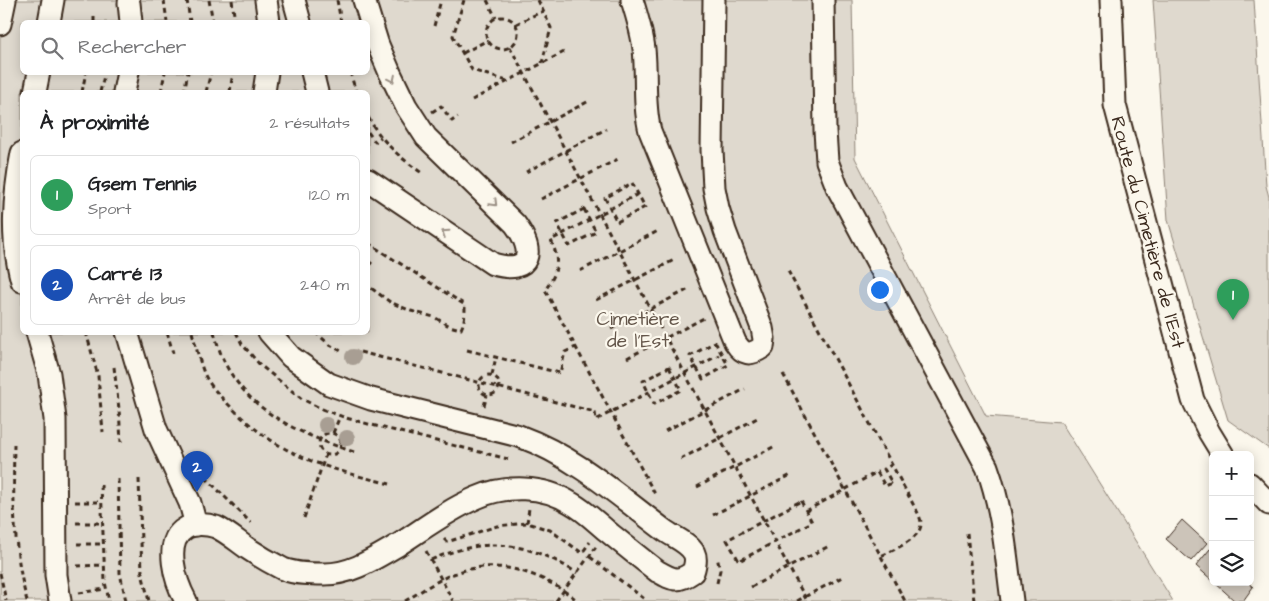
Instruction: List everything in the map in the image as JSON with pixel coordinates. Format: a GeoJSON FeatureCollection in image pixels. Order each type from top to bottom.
{"type":"FeatureCollection","features":[{"type":"Feature","properties":{"kind":"street"},"geometry":{"type":"LineString","coordinates":[[0,24],[5,0]]}},
{"type":"Feature","properties":{"kind":"street"},"geometry":{"type":"LineString","coordinates":[[48,20],[53,0]]}},
{"type":"Feature","properties":{"kind":"street"},"geometry":{"type":"LineString","coordinates":[[266,0],[269,20]]}},
{"type":"Feature","properties":{"kind":"street"},"geometry":{"type":"LineString","coordinates":[[294,0],[299,20]]}},
{"type":"Feature","properties":{"kind":"street"},"geometry":{"type":"LineString","coordinates":[[364,0],[378,46],[406,106],[426,137],[515,224],[524,236],[528,250],[525,261],[518,266],[507,268],[493,264],[370,181]]}},
{"type":"Feature","properties":{"kind":"street"},"geometry":{"type":"LineString","coordinates":[[632,0],[641,27],[644,51],[646,113],[650,131],[735,342],[741,351],[748,353],[756,352],[763,347],[762,328],[725,231],[714,188],[712,150],[714,0]]}},
{"type":"Feature","properties":{"kind":"street"},"geometry":{"type":"LineString","coordinates":[[824,0],[827,160],[836,187],[987,467],[995,489],[1001,515],[1012,601]]}},
{"type":"Feature","properties":{"kind":"street","name":"Route du Cimetière de l'Est"},"geometry":{"type":"LineString","coordinates":[[1112,0],[1115,105],[1193,400],[1221,451]]}},
{"type":"Feature","properties":{"kind":"street"},"geometry":{"type":"LineString","coordinates":[[35,90],[38,75]]}},
{"type":"Feature","properties":{"kind":"street"},"geometry":{"type":"LineString","coordinates":[[124,90],[127,75]]}},
{"type":"Feature","properties":{"kind":"street"},"geometry":{"type":"LineString","coordinates":[[264,90],[267,75]]}},
{"type":"Feature","properties":{"kind":"street"},"geometry":{"type":"LineString","coordinates":[[313,75],[316,90]]}},
{"type":"Feature","properties":{"kind":"street"},"geometry":{"type":"LineString","coordinates":[[20,166],[14,204],[16,249],[20,270]]}},
{"type":"Feature","properties":{"kind":"street"},"geometry":{"type":"LineString","coordinates":[[38,335],[49,374],[53,400],[56,452],[56,575],[70,597]]}},
{"type":"Feature","properties":{"kind":"street"},"geometry":{"type":"LineString","coordinates":[[128,335],[156,429],[190,502],[196,525]]}},
{"type":"Feature","properties":{"kind":"street"},"geometry":{"type":"LineString","coordinates":[[186,601],[173,571],[172,559],[175,543],[180,533],[186,528],[196,525],[215,527],[269,562],[286,570],[328,574],[348,570],[370,561],[476,498],[494,492],[518,489],[546,492],[570,502],[601,534],[670,579],[680,580],[693,572],[695,555],[688,546],[571,461],[519,436],[371,398],[328,384],[291,357],[272,335]]}},
{"type":"Feature","properties":{"kind":"street"},"geometry":{"type":"LineString","coordinates":[[1254,488],[1269,504]]}},
{"type":"Feature","properties":{"kind":"path"},"geometry":{"type":"LineString","coordinates":[[164,0],[167,20]]}},
{"type":"Feature","properties":{"kind":"path"},"geometry":{"type":"LineString","coordinates":[[187,0],[190,20]]}},
{"type":"Feature","properties":{"kind":"path"},"geometry":{"type":"LineString","coordinates":[[209,0],[213,20]]}},
{"type":"Feature","properties":{"kind":"path"},"geometry":{"type":"LineString","coordinates":[[232,0],[235,20]]}},
{"type":"Feature","properties":{"kind":"path"},"geometry":{"type":"LineString","coordinates":[[337,0],[341,20]]}},
{"type":"Feature","properties":{"kind":"path"},"geometry":{"type":"LineString","coordinates":[[434,26],[441,0]]}},
{"type":"Feature","properties":{"kind":"path"},"geometry":{"type":"LineString","coordinates":[[464,0],[454,36],[472,70],[507,81]]}},
{"type":"Feature","properties":{"kind":"path"},"geometry":{"type":"LineString","coordinates":[[487,0],[496,18]]}},
{"type":"Feature","properties":{"kind":"path"},"geometry":{"type":"LineString","coordinates":[[538,0],[551,28],[542,63]]}},
{"type":"Feature","properties":{"kind":"path"},"geometry":{"type":"LineString","coordinates":[[516,24],[543,11]]}},
{"type":"Feature","properties":{"kind":"path"},"geometry":{"type":"LineString","coordinates":[[506,17],[516,24],[517,38],[510,46],[499,48],[488,40],[487,29],[496,18],[506,17]]}},
{"type":"Feature","properties":{"kind":"path"},"geometry":{"type":"LineString","coordinates":[[463,53],[488,40]]}},
{"type":"Feature","properties":{"kind":"path"},"geometry":{"type":"LineString","coordinates":[[510,46],[807,601]]}},
{"type":"Feature","properties":{"kind":"path"},"geometry":{"type":"LineString","coordinates":[[472,100],[564,52]]}},
{"type":"Feature","properties":{"kind":"path"},"geometry":{"type":"LineString","coordinates":[[82,90],[85,75]]}},
{"type":"Feature","properties":{"kind":"path"},"geometry":{"type":"LineString","coordinates":[[100,90],[104,75]]}},
{"type":"Feature","properties":{"kind":"path"},"geometry":{"type":"LineString","coordinates":[[161,90],[164,75]]}},
{"type":"Feature","properties":{"kind":"path"},"geometry":{"type":"LineString","coordinates":[[184,90],[187,75]]}},
{"type":"Feature","properties":{"kind":"path"},"geometry":{"type":"LineString","coordinates":[[206,90],[210,75]]}},
{"type":"Feature","properties":{"kind":"path"},"geometry":{"type":"LineString","coordinates":[[230,90],[233,75]]}},
{"type":"Feature","properties":{"kind":"path"},"geometry":{"type":"LineString","coordinates":[[351,75],[355,90]]}},
{"type":"Feature","properties":{"kind":"path"},"geometry":{"type":"LineString","coordinates":[[511,142],[589,101]]}},
{"type":"Feature","properties":{"kind":"path"},"geometry":{"type":"LineString","coordinates":[[431,112],[441,106],[452,121],[458,117]]}},
{"type":"Feature","properties":{"kind":"path"},"geometry":{"type":"LineString","coordinates":[[370,121],[381,137],[404,160],[422,173]]}},
{"type":"Feature","properties":{"kind":"path"},"geometry":{"type":"LineString","coordinates":[[526,172],[606,129]]}},
{"type":"Feature","properties":{"kind":"path"},"geometry":{"type":"LineString","coordinates":[[370,135],[375,142],[381,137]]}},
{"type":"Feature","properties":{"kind":"path"},"geometry":{"type":"LineString","coordinates":[[542,199],[620,158]]}},
{"type":"Feature","properties":{"kind":"path"},"geometry":{"type":"LineString","coordinates":[[632,183],[638,194],[644,207],[617,222],[605,198],[632,183]]}},
{"type":"Feature","properties":{"kind":"path"},"geometry":{"type":"LineString","coordinates":[[638,194],[551,240],[557,253],[556,266],[551,282],[545,290],[656,497]]}},
{"type":"Feature","properties":{"kind":"path"},"geometry":{"type":"LineString","coordinates":[[584,209],[590,220],[596,232],[569,246],[557,223],[584,209]]}},
{"type":"Feature","properties":{"kind":"path"},"geometry":{"type":"LineString","coordinates":[[580,272],[660,230]]}},
{"type":"Feature","properties":{"kind":"path"},"geometry":{"type":"LineString","coordinates":[[370,244],[465,305],[463,325],[461,329],[456,329],[434,317],[411,311],[390,302],[370,288]]}},
{"type":"Feature","properties":{"kind":"path"},"geometry":{"type":"LineString","coordinates":[[596,300],[676,259]]}},
{"type":"Feature","properties":{"kind":"path"},"geometry":{"type":"LineString","coordinates":[[370,262],[375,266]]}},
{"type":"Feature","properties":{"kind":"path"},"geometry":{"type":"LineString","coordinates":[[788,272],[913,504],[921,523],[920,531],[911,540],[881,556]]}},
{"type":"Feature","properties":{"kind":"path"},"geometry":{"type":"LineString","coordinates":[[611,329],[691,288]]}},
{"type":"Feature","properties":{"kind":"path"},"geometry":{"type":"LineString","coordinates":[[627,358],[706,317]]}},
{"type":"Feature","properties":{"kind":"path"},"geometry":{"type":"LineString","coordinates":[[87,335],[98,376],[103,432]]}},
{"type":"Feature","properties":{"kind":"path"},"geometry":{"type":"LineString","coordinates":[[168,335],[173,353]]}},
{"type":"Feature","properties":{"kind":"path"},"geometry":{"type":"LineString","coordinates":[[193,335],[204,374],[216,393],[252,429],[273,444],[301,458],[335,470],[390,484]]}},
{"type":"Feature","properties":{"kind":"path"},"geometry":{"type":"LineString","coordinates":[[215,335],[229,372],[254,401],[282,422],[307,435],[354,452]]}},
{"type":"Feature","properties":{"kind":"path"},"geometry":{"type":"LineString","coordinates":[[319,335],[343,352]]}},
{"type":"Feature","properties":{"kind":"path"},"geometry":{"type":"LineString","coordinates":[[716,342],[728,365],[703,379],[696,367],[690,356],[716,342]]}},
{"type":"Feature","properties":{"kind":"path"},"geometry":{"type":"LineString","coordinates":[[467,350],[560,373],[565,352],[576,347]]}},
{"type":"Feature","properties":{"kind":"path"},"geometry":{"type":"LineString","coordinates":[[360,352],[595,412],[596,420],[722,354]]}},
{"type":"Feature","properties":{"kind":"path"},"geometry":{"type":"LineString","coordinates":[[492,375],[496,357]]}},
{"type":"Feature","properties":{"kind":"path"},"geometry":{"type":"LineString","coordinates":[[113,361],[121,442]]}},
{"type":"Feature","properties":{"kind":"path"},"geometry":{"type":"LineString","coordinates":[[669,367],[681,390],[654,404],[649,392],[642,381],[669,367]]}},
{"type":"Feature","properties":{"kind":"path"},"geometry":{"type":"LineString","coordinates":[[783,374],[905,601]]}},
{"type":"Feature","properties":{"kind":"path"},"geometry":{"type":"LineString","coordinates":[[486,375],[492,375],[498,378],[499,388],[493,394],[487,395],[480,389],[480,382],[486,375]]}},
{"type":"Feature","properties":{"kind":"path"},"geometry":{"type":"LineString","coordinates":[[665,431],[745,389]]}},
{"type":"Feature","properties":{"kind":"path"},"geometry":{"type":"LineString","coordinates":[[475,404],[484,406]]}},
{"type":"Feature","properties":{"kind":"path"},"geometry":{"type":"LineString","coordinates":[[333,433],[340,416]]}},
{"type":"Feature","properties":{"kind":"path"},"geometry":{"type":"LineString","coordinates":[[681,459],[759,417]]}},
{"type":"Feature","properties":{"kind":"path"},"geometry":{"type":"LineString","coordinates":[[326,454],[320,448],[320,440],[327,433],[333,433],[339,437],[340,447]]}},
{"type":"Feature","properties":{"kind":"path"},"geometry":{"type":"LineString","coordinates":[[14,444],[13,506],[16,546],[20,577],[27,601]]}},
{"type":"Feature","properties":{"kind":"path"},"geometry":{"type":"LineString","coordinates":[[698,487],[775,446]]}},
{"type":"Feature","properties":{"kind":"path"},"geometry":{"type":"LineString","coordinates":[[326,454],[334,453],[340,447]]}},
{"type":"Feature","properties":{"kind":"path"},"geometry":{"type":"LineString","coordinates":[[304,518],[326,454]]}},
{"type":"Feature","properties":{"kind":"path"},"geometry":{"type":"LineString","coordinates":[[194,465],[254,526]]}},
{"type":"Feature","properties":{"kind":"path"},"geometry":{"type":"LineString","coordinates":[[806,510],[877,472],[885,486],[892,483],[884,469],[892,465]]}},
{"type":"Feature","properties":{"kind":"path"},"geometry":{"type":"LineString","coordinates":[[713,515],[791,475]]}},
{"type":"Feature","properties":{"kind":"path"},"geometry":{"type":"LineString","coordinates":[[118,479],[120,573],[126,601]]}},
{"type":"Feature","properties":{"kind":"path"},"geometry":{"type":"LineString","coordinates":[[139,479],[142,573],[149,601]]}},
{"type":"Feature","properties":{"kind":"path"},"geometry":{"type":"LineString","coordinates":[[101,485],[105,589],[109,601]]}},
{"type":"Feature","properties":{"kind":"path"},"geometry":{"type":"LineString","coordinates":[[801,501],[806,510],[812,522],[739,561],[727,540],[801,501]]}},
{"type":"Feature","properties":{"kind":"path"},"geometry":{"type":"LineString","coordinates":[[74,502],[102,502]]}},
{"type":"Feature","properties":{"kind":"path"},"geometry":{"type":"LineString","coordinates":[[527,523],[530,502]]}},
{"type":"Feature","properties":{"kind":"path"},"geometry":{"type":"LineString","coordinates":[[76,523],[102,523]]}},
{"type":"Feature","properties":{"kind":"path"},"geometry":{"type":"LineString","coordinates":[[439,533],[447,542],[498,526],[527,523],[550,530],[582,553],[601,534]]}},
{"type":"Feature","properties":{"kind":"path"},"geometry":{"type":"LineString","coordinates":[[416,533],[453,601]]}},
{"type":"Feature","properties":{"kind":"path"},"geometry":{"type":"LineString","coordinates":[[967,533],[974,601]]}},
{"type":"Feature","properties":{"kind":"path"},"geometry":{"type":"LineString","coordinates":[[556,601],[589,557],[601,534]]}},
{"type":"Feature","properties":{"kind":"path"},"geometry":{"type":"LineString","coordinates":[[77,544],[103,544]]}},
{"type":"Feature","properties":{"kind":"path"},"geometry":{"type":"LineString","coordinates":[[431,560],[468,547],[504,545],[543,554],[577,573]]}},
{"type":"Feature","properties":{"kind":"path"},"geometry":{"type":"LineString","coordinates":[[751,587],[829,546]]}},
{"type":"Feature","properties":{"kind":"path"},"geometry":{"type":"LineString","coordinates":[[716,554],[720,570],[717,583]]}},
{"type":"Feature","properties":{"kind":"path"},"geometry":{"type":"LineString","coordinates":[[589,557],[647,601]]}},
{"type":"Feature","properties":{"kind":"path"},"geometry":{"type":"LineString","coordinates":[[77,566],[104,565]]}},
{"type":"Feature","properties":{"kind":"path"},"geometry":{"type":"LineString","coordinates":[[405,601],[441,579],[467,570],[502,568],[520,570],[537,576],[564,590],[578,601]]}},
{"type":"Feature","properties":{"kind":"path"},"geometry":{"type":"LineString","coordinates":[[0,573],[6,601]]}},
{"type":"Feature","properties":{"kind":"path"},"geometry":{"type":"LineString","coordinates":[[797,601],[844,576]]}},
{"type":"Feature","properties":{"kind":"path"},"geometry":{"type":"LineString","coordinates":[[70,597],[105,589]]}},
{"type":"Feature","properties":{"kind":"green space","name":"Cimetière de l'Est"},"geometry":{"type":"Polygon","coordinates":[[[0,0],[852,0],[855,158],[986,416],[1061,422],[1173,601],[0,601],[0,0]]]}},
{"type":"Feature","properties":{"kind":"green space"},"geometry":{"type":"Polygon","coordinates":[[[1153,0],[1254,0],[1266,186],[1269,197],[1269,449],[1228,420],[1168,220],[1153,0]]]}},
{"type":"Feature","properties":{"kind":"building"},"geometry":{"type":"Polygon","coordinates":[[[1182,520],[1207,543],[1191,561],[1166,539],[1182,520]]]}},
{"type":"Feature","properties":{"kind":"building"},"geometry":{"type":"Polygon","coordinates":[[[1209,550],[1209,577],[1196,566],[1209,550]]]}},
{"type":"Feature","properties":{"kind":"building"},"geometry":{"type":"Polygon","coordinates":[[[1218,586],[1253,587],[1243,601],[1235,601],[1218,586]]]}},
{"type":"Feature","properties":{"kind":"place","name":"Gsem Tennis"},"geometry":{"type":"Point","coordinates":[1233,320]}},
{"type":"Feature","properties":{"kind":"place","name":"Carré 13"},"geometry":{"type":"Point","coordinates":[197,492]}}]}
